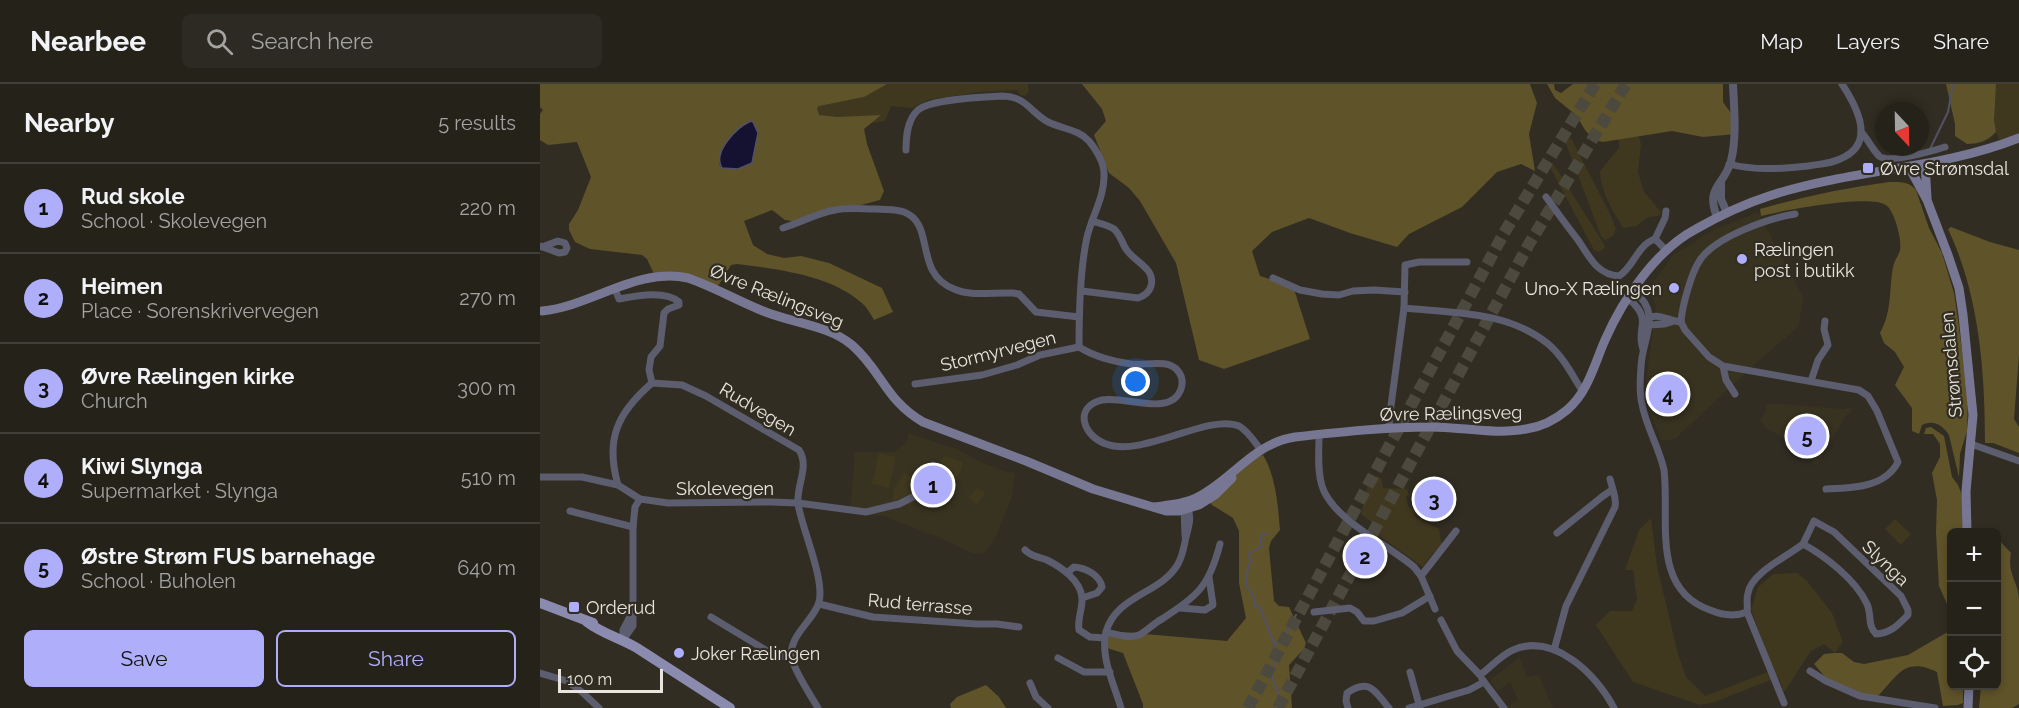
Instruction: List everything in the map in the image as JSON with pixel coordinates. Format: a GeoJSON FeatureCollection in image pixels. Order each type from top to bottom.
{"type":"FeatureCollection","features":[{"type":"Feature","properties":{"kind":"main road","name":"Øvre Rælingsveg"},"geometry":{"type":"LineString","coordinates":[[541,311],[558,303],[581,297],[592,297],[653,277],[667,275],[693,280],[770,314],[830,332],[855,347],[896,401],[923,422],[1093,489],[1154,507],[1186,507],[1205,502],[1215,495],[1242,464],[1260,449],[1288,438],[1389,428],[1525,430],[1540,426],[1559,416],[1583,392],[1608,333],[1632,295],[1666,250],[1688,233],[1727,213],[1782,192],[1925,164],[1981,151],[2019,138]]}},
{"type":"Feature","properties":{"kind":"main road","name":"Strømsdalen"},"geometry":{"type":"LineString","coordinates":[[1925,164],[1927,200]]}},
{"type":"Feature","properties":{"kind":"main road","name":"Strømsdalen"},"geometry":{"type":"LineString","coordinates":[[1909,167],[1927,200],[1954,272],[1962,306],[1972,392],[1971,444],[1966,501],[1967,528]]}},
{"type":"Feature","properties":{"kind":"main road"},"geometry":{"type":"LineString","coordinates":[[540,603],[587,622],[603,625],[616,632],[623,640],[730,708]]}},
{"type":"Feature","properties":{"kind":"main road"},"geometry":{"type":"LineString","coordinates":[[1968,708],[1969,690]]}},
{"type":"Feature","properties":{"kind":"street"},"geometry":{"type":"LineString","coordinates":[[1717,218],[1713,196],[1729,164],[1734,130],[1733,84]]}},
{"type":"Feature","properties":{"kind":"street"},"geometry":{"type":"LineString","coordinates":[[1729,164],[1740,167],[1784,169],[1831,163],[1850,154],[1856,147],[1862,124],[1842,84]]}},
{"type":"Feature","properties":{"kind":"street"},"geometry":{"type":"LineString","coordinates":[[906,150],[906,136],[912,119],[920,108],[927,104],[1002,96],[1019,99],[1046,120],[1084,136],[1096,151],[1103,166],[1104,178],[1084,249],[1079,347]]}},
{"type":"Feature","properties":{"kind":"street"},"geometry":{"type":"LineString","coordinates":[[1861,132],[1879,156],[1885,159],[1906,157],[1945,147]]}},
{"type":"Feature","properties":{"kind":"street"},"geometry":{"type":"LineString","coordinates":[[1721,182],[1721,199],[1727,213]]}},
{"type":"Feature","properties":{"kind":"street"},"geometry":{"type":"LineString","coordinates":[[1546,197],[1588,257],[1601,270],[1613,276],[1624,273],[1642,247],[1655,238],[1666,212]]}},
{"type":"Feature","properties":{"kind":"street"},"geometry":{"type":"LineString","coordinates":[[783,228],[834,210],[903,212],[910,216],[921,231],[932,273],[947,286],[969,293],[1013,293],[1023,298],[1036,312],[1079,317]]}},
{"type":"Feature","properties":{"kind":"street"},"geometry":{"type":"LineString","coordinates":[[1678,322],[1699,260],[1706,253],[1751,226],[1769,219],[1795,214]]}},
{"type":"Feature","properties":{"kind":"street"},"geometry":{"type":"LineString","coordinates":[[1082,291],[1138,298],[1144,296],[1152,279],[1146,267],[1126,250],[1116,231],[1092,221]]}},
{"type":"Feature","properties":{"kind":"street"},"geometry":{"type":"LineString","coordinates":[[1655,238],[1666,250]]}},
{"type":"Feature","properties":{"kind":"street"},"geometry":{"type":"LineString","coordinates":[[1389,428],[1404,308],[1406,265],[1419,262],[1467,262]]}},
{"type":"Feature","properties":{"kind":"street"},"geometry":{"type":"LineString","coordinates":[[1273,278],[1300,290],[1322,294],[1339,295],[1353,291],[1374,290],[1405,292]]}},
{"type":"Feature","properties":{"kind":"street"},"geometry":{"type":"LineString","coordinates":[[615,289],[619,299],[664,296],[678,302],[676,307],[664,313],[660,346],[651,357],[649,370],[652,384],[626,409],[616,428],[612,459],[618,485]]}},
{"type":"Feature","properties":{"kind":"street"},"geometry":{"type":"LineString","coordinates":[[1632,295],[1646,303],[1647,321],[1640,343],[1643,349],[1640,394],[1664,470],[1667,560],[1671,572],[1684,591],[1704,608],[1730,615],[1747,612],[1784,704]]}},
{"type":"Feature","properties":{"kind":"street"},"geometry":{"type":"LineString","coordinates":[[1404,308],[1481,315],[1529,332],[1548,344],[1558,355],[1583,392]]}},
{"type":"Feature","properties":{"kind":"street"},"geometry":{"type":"LineString","coordinates":[[1647,321],[1670,318],[1678,322],[1709,357],[1723,366],[1859,390],[1868,396],[1885,428],[1898,462],[1886,476],[1860,488],[1826,489]]}},
{"type":"Feature","properties":{"kind":"street"},"geometry":{"type":"LineString","coordinates":[[1811,381],[1818,360],[1828,345],[1824,329],[1825,321]]}},
{"type":"Feature","properties":{"kind":"street","name":"Stormyrvegen"},"geometry":{"type":"LineString","coordinates":[[915,384],[982,375],[1052,352],[1079,347],[1087,352],[1122,362],[1169,365],[1176,369],[1182,379],[1181,390],[1176,397],[1166,403],[1154,404],[1107,399],[1093,404],[1088,408],[1084,420],[1088,432],[1099,441],[1107,445],[1123,447],[1225,424],[1242,428],[1260,449]]}},
{"type":"Feature","properties":{"kind":"street"},"geometry":{"type":"LineString","coordinates":[[1723,366],[1726,380],[1736,394]]}},
{"type":"Feature","properties":{"kind":"street","name":"Rudvegen"},"geometry":{"type":"LineString","coordinates":[[652,384],[682,386],[706,396],[799,450],[804,459],[804,467],[798,503],[817,575],[819,604]]}},
{"type":"Feature","properties":{"kind":"street"},"geometry":{"type":"LineString","coordinates":[[1319,435],[1320,476],[1322,487],[1331,504],[1347,519],[1404,558],[1421,576],[1435,609]]}},
{"type":"Feature","properties":{"kind":"street"},"geometry":{"type":"LineString","coordinates":[[1971,444],[2019,461]]}},
{"type":"Feature","properties":{"kind":"street"},"geometry":{"type":"LineString","coordinates":[[540,477],[582,477],[618,485],[640,499],[635,507],[633,527],[632,613],[623,630],[623,640]]}},
{"type":"Feature","properties":{"kind":"street"},"geometry":{"type":"LineString","coordinates":[[1554,650],[1566,606],[1616,507],[1610,479]]}},
{"type":"Feature","properties":{"kind":"street"},"geometry":{"type":"LineString","coordinates":[[1557,533],[1612,490]]}},
{"type":"Feature","properties":{"kind":"street","name":"Skolevegen"},"geometry":{"type":"LineString","coordinates":[[640,499],[668,503],[798,503],[866,512],[899,504],[921,493]]}},
{"type":"Feature","properties":{"kind":"street"},"geometry":{"type":"LineString","coordinates":[[1121,708],[1110,672],[1106,635],[1110,621],[1116,611],[1126,603],[1163,580],[1174,570],[1181,557],[1186,538],[1186,507]]}},
{"type":"Feature","properties":{"kind":"street"},"geometry":{"type":"LineString","coordinates":[[570,511],[633,527]]}},
{"type":"Feature","properties":{"kind":"street","name":"Slynga"},"geometry":{"type":"LineString","coordinates":[[1747,612],[1748,593],[1754,581],[1776,562],[1803,544],[1814,521],[1834,532],[1901,596],[1908,615],[1897,628],[1876,634],[1870,626],[1867,605],[1857,588],[1821,554],[1803,544]]}},
{"type":"Feature","properties":{"kind":"street"},"geometry":{"type":"LineString","coordinates":[[1421,576],[1456,531]]}},
{"type":"Feature","properties":{"kind":"street"},"geometry":{"type":"LineString","coordinates":[[1025,550],[1035,557],[1054,564],[1067,573],[1076,584],[1082,598],[1079,630],[1082,634],[1126,636],[1137,635],[1180,608],[1200,590],[1215,567],[1220,544]]}},
{"type":"Feature","properties":{"kind":"street"},"geometry":{"type":"LineString","coordinates":[[1067,573],[1074,567],[1079,567],[1101,581],[1102,587],[1097,593],[1082,598]]}},
{"type":"Feature","properties":{"kind":"street"},"geometry":{"type":"LineString","coordinates":[[1180,608],[1205,610],[1213,605],[1209,577]]}},
{"type":"Feature","properties":{"kind":"street"},"geometry":{"type":"LineString","coordinates":[[1314,612],[1350,608],[1357,612],[1364,621],[1374,621],[1408,611],[1430,596]]}},
{"type":"Feature","properties":{"kind":"street"},"geometry":{"type":"LineString","coordinates":[[818,708],[792,659],[792,649],[819,604]]}},
{"type":"Feature","properties":{"kind":"street","name":"Rud terrasse"},"geometry":{"type":"LineString","coordinates":[[819,604],[873,617],[1019,627]]}},
{"type":"Feature","properties":{"kind":"street"},"geometry":{"type":"LineString","coordinates":[[711,617],[769,652],[792,659]]}},
{"type":"Feature","properties":{"kind":"street"},"geometry":{"type":"LineString","coordinates":[[1441,620],[1457,651],[1504,708]]}},
{"type":"Feature","properties":{"kind":"street"},"geometry":{"type":"LineString","coordinates":[[1409,708],[1469,690],[1505,654],[1515,649],[1542,646],[1575,662],[1592,677],[1614,708]]}},
{"type":"Feature","properties":{"kind":"street"},"geometry":{"type":"LineString","coordinates":[[1058,658],[1084,672],[1096,674],[1110,672]]}},
{"type":"Feature","properties":{"kind":"street"},"geometry":{"type":"LineString","coordinates":[[1810,671],[1860,696],[1935,708]]}},
{"type":"Feature","properties":{"kind":"street"},"geometry":{"type":"LineString","coordinates":[[1410,672],[1420,706]]}},
{"type":"Feature","properties":{"kind":"street"},"geometry":{"type":"LineString","coordinates":[[540,673],[567,681],[599,708]]}},
{"type":"Feature","properties":{"kind":"street"},"geometry":{"type":"LineString","coordinates":[[1030,683],[1036,697],[1048,708]]}},
{"type":"Feature","properties":{"kind":"street"},"geometry":{"type":"LineString","coordinates":[[1348,708],[1347,693],[1366,686],[1375,691],[1389,708]]}},
{"type":"Feature","properties":{"kind":"shaded area"},"geometry":{"type":"Polygon","coordinates":[[[540,84],[887,84],[864,97],[817,108],[819,115],[837,117],[881,115],[864,129],[884,191],[880,200],[797,222],[785,220],[772,210],[744,221],[753,245],[767,254],[784,258],[801,256],[829,263],[882,288],[893,312],[874,320],[864,305],[851,295],[821,280],[769,268],[737,264],[731,265],[715,291],[704,284],[654,274],[647,259],[642,255],[590,249],[575,242],[569,230],[569,224],[578,210],[591,177],[577,142],[548,145],[540,140],[540,114],[543,110],[540,107],[540,84]],[[753,122],[729,140],[719,159],[720,167],[752,163],[757,130],[753,122]]]}},
{"type":"Feature","properties":{"kind":"shaded area"},"geometry":{"type":"Polygon","coordinates":[[[877,84],[1028,84],[1029,91],[1025,96],[1020,95],[1017,90],[980,92],[928,100],[912,108],[891,106],[885,121],[867,124],[830,121],[774,97],[877,84]]]}},
{"type":"Feature","properties":{"kind":"shaded area"},"geometry":{"type":"Polygon","coordinates":[[[1082,84],[1530,84],[1537,103],[1529,134],[1535,171],[1521,164],[1497,172],[1462,207],[1409,234],[1397,247],[1309,218],[1272,232],[1252,251],[1260,276],[1293,286],[1310,339],[1224,369],[1199,360],[1176,263],[1140,201],[1129,188],[1109,173],[1094,135],[1106,121],[1102,109],[1082,84]]]}},
{"type":"Feature","properties":{"kind":"shaded area"},"geometry":{"type":"Polygon","coordinates":[[[1547,84],[1554,84],[1555,90],[1561,93],[1573,84],[1723,84],[1723,102],[1733,116],[1736,134],[1703,137],[1672,131],[1603,142],[1594,140],[1576,115],[1555,98],[1547,84]]]}},
{"type":"Feature","properties":{"kind":"shaded area"},"geometry":{"type":"Polygon","coordinates":[[[1946,84],[1996,84],[1994,120],[1996,132],[1990,138],[1967,144],[1955,136],[1955,124],[1946,84]]]}},
{"type":"Feature","properties":{"kind":"shaded area"},"geometry":{"type":"Polygon","coordinates":[[[1996,84],[2019,84],[2019,142],[2001,142],[1995,129],[1996,84]]]}},
{"type":"Feature","properties":{"kind":"shaded area"},"geometry":{"type":"Polygon","coordinates":[[[1630,103],[1641,144],[1638,172],[1644,192],[1661,212],[1659,216],[1648,217],[1636,226],[1623,228],[1605,194],[1600,171],[1619,148],[1618,106],[1630,103]]]}},
{"type":"Feature","properties":{"kind":"shaded area"},"geometry":{"type":"Polygon","coordinates":[[[751,121],[758,133],[752,163],[738,169],[722,168],[720,155],[727,141],[751,121]]]}},
{"type":"Feature","properties":{"kind":"shaded area"},"geometry":{"type":"Polygon","coordinates":[[[1571,138],[1616,229],[1613,236],[1605,240],[1601,236],[1565,141],[1571,138]]]}},
{"type":"Feature","properties":{"kind":"shaded area"},"geometry":{"type":"Polygon","coordinates":[[[1554,165],[1604,244],[1605,248],[1599,252],[1594,250],[1550,167],[1554,165]]]}},
{"type":"Feature","properties":{"kind":"shaded area"},"geometry":{"type":"Polygon","coordinates":[[[1889,182],[1907,184],[1916,190],[1929,228],[1942,253],[1954,293],[1968,398],[1967,431],[1960,454],[1959,477],[1949,435],[1944,429],[1938,424],[1926,423],[1922,425],[1919,434],[1912,431],[1912,408],[1895,385],[1904,367],[1895,352],[1884,343],[1880,333],[1888,309],[1893,267],[1900,250],[1897,227],[1890,209],[1878,202],[1864,201],[1806,207],[1761,216],[1760,209],[1840,190],[1889,182]]]}},
{"type":"Feature","properties":{"kind":"shaded area"},"geometry":{"type":"Polygon","coordinates":[[[1758,212],[1803,297],[1799,326],[1676,438],[1661,440],[1644,397],[1656,306],[1649,291],[1672,256],[1713,230],[1758,212]]]}},
{"type":"Feature","properties":{"kind":"shaded area"},"geometry":{"type":"Polygon","coordinates":[[[1951,227],[2019,250],[2019,355],[2014,419],[2019,427],[2019,453],[1993,443],[1985,443],[1984,388],[1978,333],[1967,280],[1948,229],[1951,227]]]}},
{"type":"Feature","properties":{"kind":"shaded area"},"geometry":{"type":"Polygon","coordinates":[[[1767,403],[1852,410],[1845,417],[1817,466],[1806,452],[1765,427],[1760,419],[1766,411],[1767,403]]]}},
{"type":"Feature","properties":{"kind":"shaded area"},"geometry":{"type":"Polygon","coordinates":[[[1931,427],[1944,436],[1952,477],[1962,495],[1963,528],[1947,528],[1947,604],[1939,586],[1937,500],[1932,473],[1940,457],[1940,444],[1933,434],[1924,434],[1926,428],[1931,427]]]}},
{"type":"Feature","properties":{"kind":"shaded area"},"geometry":{"type":"Polygon","coordinates":[[[909,433],[955,448],[1003,471],[1015,473],[1012,497],[996,537],[983,554],[971,553],[938,537],[883,516],[850,514],[855,452],[894,452],[907,442],[909,433]]]}},
{"type":"Feature","properties":{"kind":"shaded area"},"geometry":{"type":"Polygon","coordinates":[[[879,453],[896,457],[889,488],[872,484],[879,453]]]}},
{"type":"Feature","properties":{"kind":"shaded area"},"geometry":{"type":"Polygon","coordinates":[[[1263,455],[1274,482],[1280,530],[1271,541],[1269,548],[1274,601],[1279,606],[1289,607],[1306,643],[1304,649],[1289,665],[1292,708],[1143,708],[1123,653],[1107,648],[1109,631],[1227,641],[1246,618],[1239,583],[1239,531],[1233,518],[1212,505],[1204,496],[1253,459],[1263,455]]]}},
{"type":"Feature","properties":{"kind":"shaded area"},"geometry":{"type":"Polygon","coordinates":[[[945,456],[962,462],[961,470],[954,483],[936,477],[941,469],[941,460],[945,456]]]}},
{"type":"Feature","properties":{"kind":"shaded area"},"geometry":{"type":"Polygon","coordinates":[[[904,472],[913,479],[908,488],[913,491],[892,502],[894,489],[904,472]]]}},
{"type":"Feature","properties":{"kind":"shaded area"},"geometry":{"type":"Polygon","coordinates":[[[1370,474],[1381,478],[1383,488],[1407,489],[1408,506],[1413,509],[1416,518],[1439,529],[1442,546],[1431,555],[1423,567],[1375,533],[1374,524],[1361,514],[1370,474]]]}},
{"type":"Feature","properties":{"kind":"shaded area"},"geometry":{"type":"Polygon","coordinates":[[[976,488],[986,492],[977,505],[969,498],[976,488]]]}},
{"type":"Feature","properties":{"kind":"shaded area"},"geometry":{"type":"Polygon","coordinates":[[[1651,518],[1657,566],[1678,654],[1686,677],[1705,696],[1773,670],[1751,610],[1758,587],[1773,574],[1797,573],[1807,581],[1832,613],[1843,642],[1835,653],[1824,644],[1811,651],[1784,692],[1778,677],[1715,702],[1700,705],[1633,682],[1596,625],[1610,611],[1632,611],[1637,600],[1633,570],[1625,570],[1639,530],[1651,518]]]}},
{"type":"Feature","properties":{"kind":"shaded area"},"geometry":{"type":"Polygon","coordinates":[[[1895,519],[1911,534],[1901,545],[1885,529],[1895,519]]]}},
{"type":"Feature","properties":{"kind":"shaded area"},"geometry":{"type":"Polygon","coordinates":[[[2001,542],[2011,553],[2010,567],[2019,599],[2019,704],[2012,708],[1979,708],[1981,690],[2001,690],[2001,542]]]}},
{"type":"Feature","properties":{"kind":"shaded area"},"geometry":{"type":"Polygon","coordinates":[[[1947,632],[1947,690],[1963,690],[1963,703],[1943,706],[1937,672],[1926,668],[1917,666],[1903,670],[1878,696],[1864,697],[1826,678],[1814,664],[1824,654],[1834,653],[1842,653],[1854,662],[1864,664],[1908,655],[1947,632]]]}},
{"type":"Feature","properties":{"kind":"shaded area"},"geometry":{"type":"Polygon","coordinates":[[[1520,657],[1527,677],[1539,675],[1553,708],[1509,708],[1508,706],[1518,700],[1510,683],[1497,691],[1491,683],[1491,679],[1520,657]]]}},
{"type":"Feature","properties":{"kind":"shaded area"},"geometry":{"type":"Polygon","coordinates":[[[986,685],[999,697],[1006,708],[951,708],[950,704],[957,697],[986,685]]]}},
{"type":"Feature","properties":{"kind":"waterway"},"geometry":{"type":"LineString","coordinates":[[1930,149],[1948,112],[1953,84]]}},
{"type":"Feature","properties":{"kind":"waterway"},"geometry":{"type":"LineString","coordinates":[[1267,534],[1263,534],[1260,538],[1262,546],[1248,554],[1251,560],[1248,566],[1246,586],[1254,596],[1255,606],[1260,608],[1275,646]]}},
{"type":"Feature","properties":{"kind":"waterway"},"geometry":{"type":"LineString","coordinates":[[1276,708],[1279,694],[1272,677],[1275,664],[1273,650],[1276,643],[1283,641],[1296,615]]}},
{"type":"Feature","properties":{"kind":"tunnel"},"geometry":{"type":"LineString","coordinates":[[1248,708],[1504,233],[1595,84]]}},
{"type":"Feature","properties":{"kind":"tunnel"},"geometry":{"type":"LineString","coordinates":[[1278,708],[1529,244],[1626,84]]}},
{"type":"Feature","properties":{"kind":"place","name":"Øvre Strømsdal"},"geometry":{"type":"Point","coordinates":[1868,168]}},
{"type":"Feature","properties":{"kind":"place","name":"Rælingen post i butikk"},"geometry":{"type":"Point","coordinates":[1742,259]}},
{"type":"Feature","properties":{"kind":"place","name":"Uno-X Rælingen"},"geometry":{"type":"Point","coordinates":[1674,288]}},
{"type":"Feature","properties":{"kind":"place","name":"Kiwi Slynga"},"geometry":{"type":"Point","coordinates":[1668,394]}},
{"type":"Feature","properties":{"kind":"place","name":"Østre Strøm FUS barnehage"},"geometry":{"type":"Point","coordinates":[1807,436]}},
{"type":"Feature","properties":{"kind":"place","name":"Rud skole"},"geometry":{"type":"Point","coordinates":[933,485]}},
{"type":"Feature","properties":{"kind":"place","name":"Øvre Rælingen kirke"},"geometry":{"type":"Point","coordinates":[1434,499]}},
{"type":"Feature","properties":{"kind":"place","name":"Heimen"},"geometry":{"type":"Point","coordinates":[1365,556]}},
{"type":"Feature","properties":{"kind":"place","name":"Orderud"},"geometry":{"type":"Point","coordinates":[574,607]}},
{"type":"Feature","properties":{"kind":"place","name":"Joker Rælingen"},"geometry":{"type":"Point","coordinates":[679,653]}}]}
